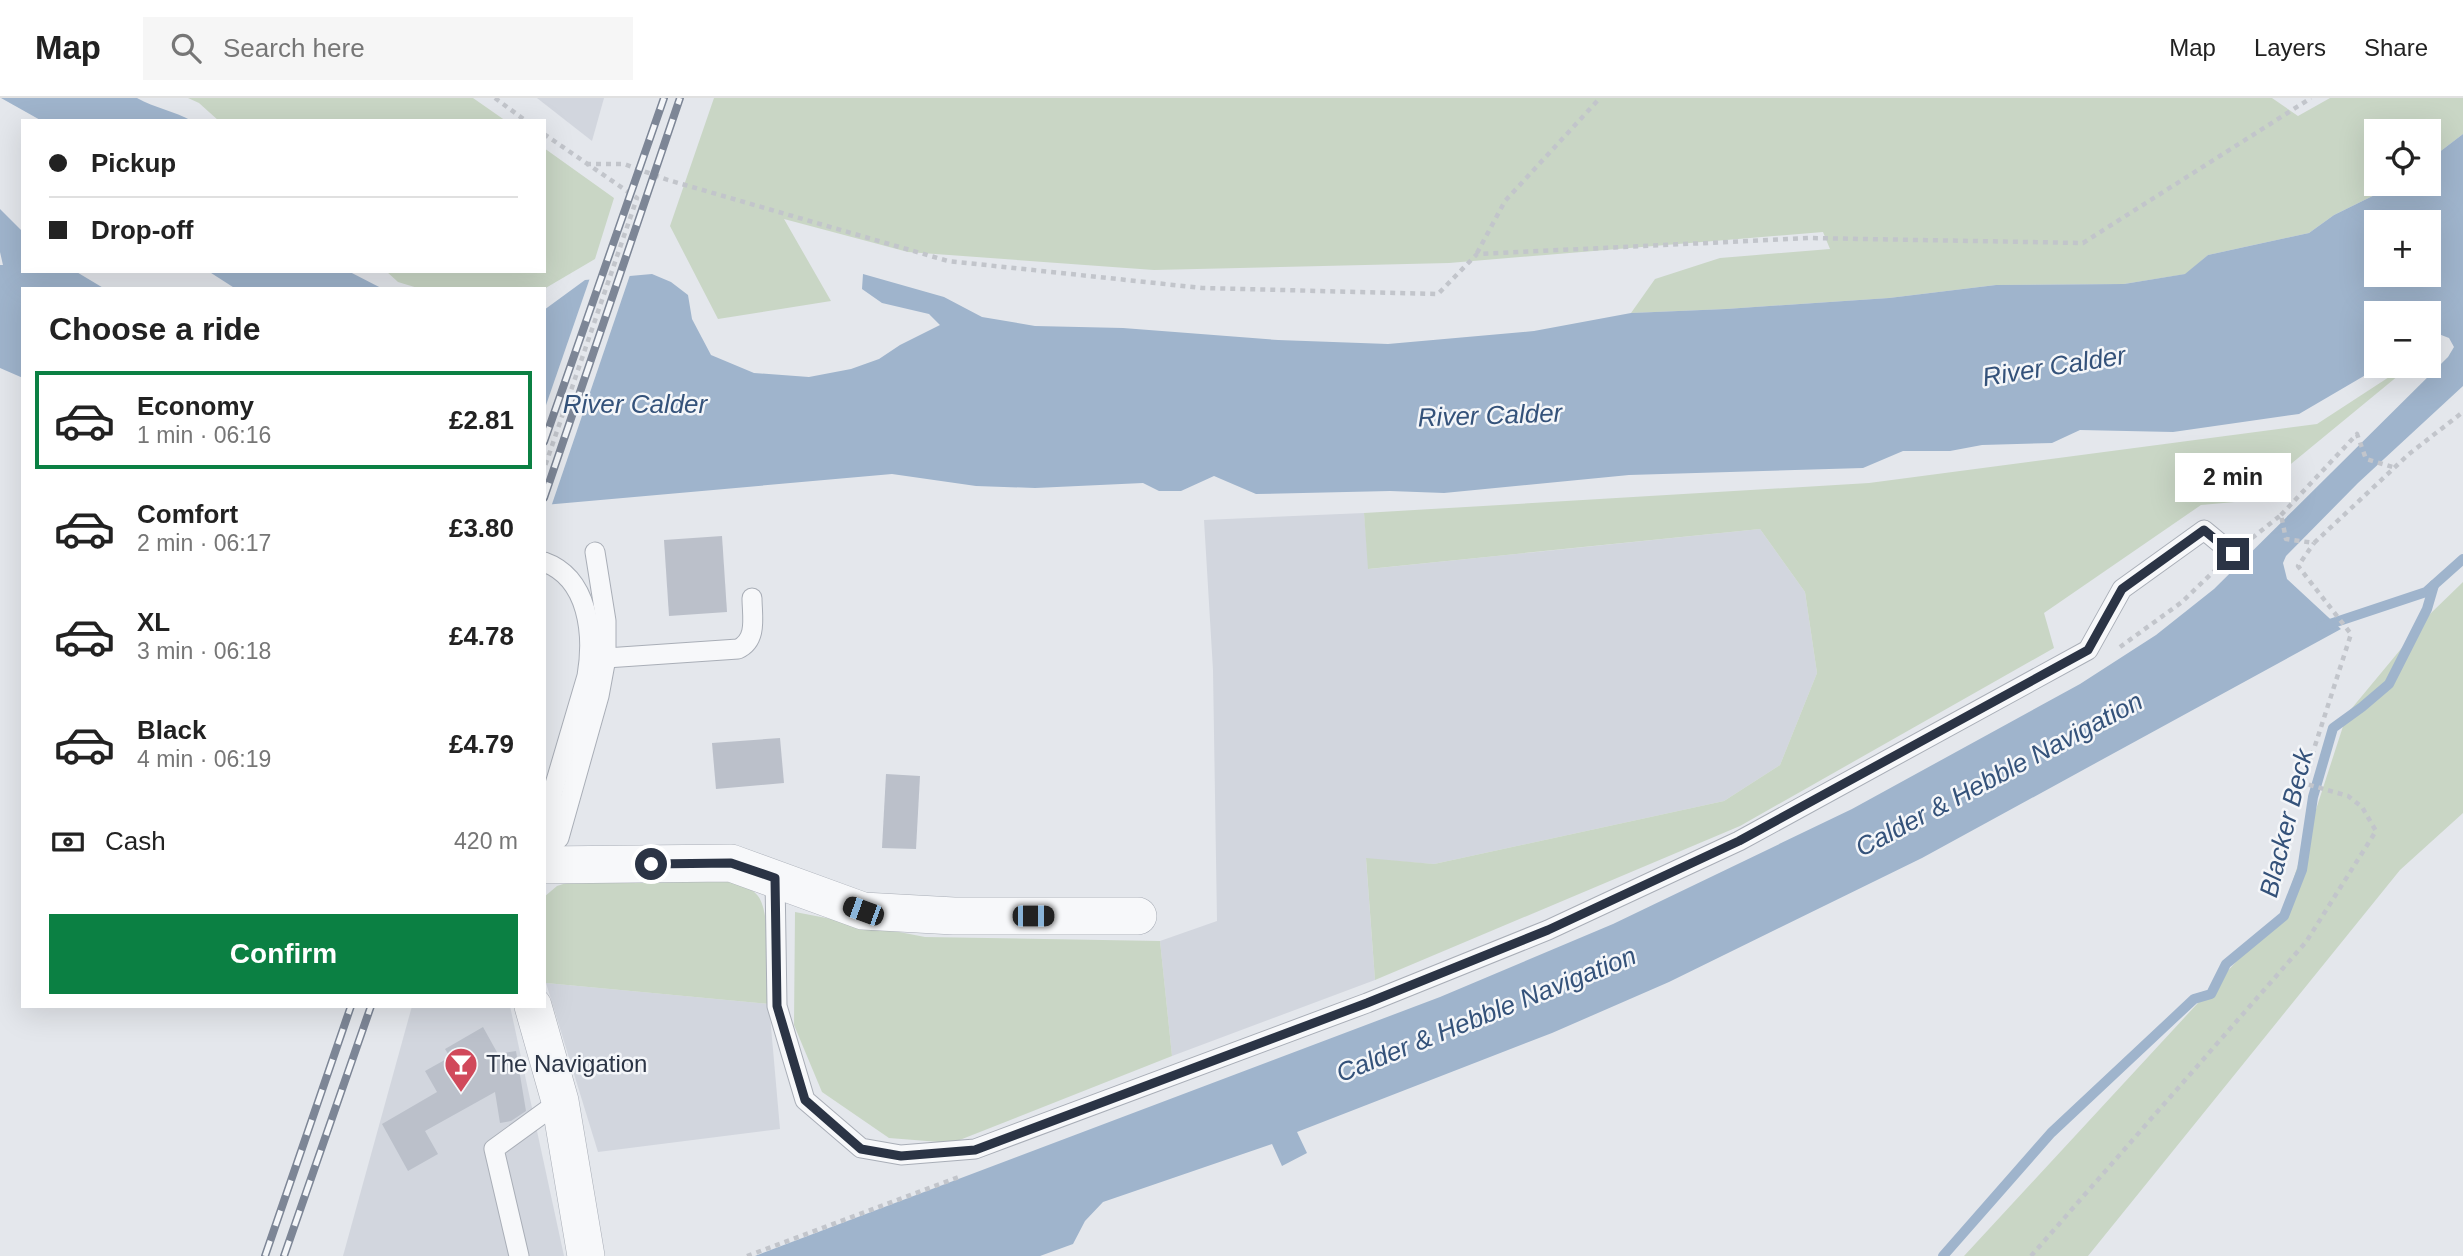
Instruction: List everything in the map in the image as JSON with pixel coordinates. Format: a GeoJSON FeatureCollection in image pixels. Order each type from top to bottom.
{"type":"FeatureCollection","features":[{"type":"Feature","properties":{"kind":"street"},"geometry":{"type":"LineString","coordinates":[[546,865],[731,863],[863,911],[954,916],[1138,916]]}},
{"type":"Feature","properties":{"kind":"street"},"geometry":{"type":"LineString","coordinates":[[534,1008],[560,1101],[585,1255]]}},
{"type":"Feature","properties":{"kind":"lane"},"geometry":{"type":"LineString","coordinates":[[775,878],[777,1006],[805,1100],[861,1149],[901,1156],[975,1150],[1367,1003],[1548,930],[1739,841],[2088,650],[2122,589],[2204,530],[2233,554]]}},
{"type":"Feature","properties":{"kind":"lane"},"geometry":{"type":"LineString","coordinates":[[546,851],[559,838],[599,695],[606,658],[606,621],[595,552]]}},
{"type":"Feature","properties":{"kind":"lane"},"geometry":{"type":"LineString","coordinates":[[546,563],[568,576],[579,594],[591,633],[591,655],[546,815]]}},
{"type":"Feature","properties":{"kind":"lane"},"geometry":{"type":"LineString","coordinates":[[606,658],[738,649],[746,645],[752,637],[752,598]]}},
{"type":"Feature","properties":{"kind":"lane"},"geometry":{"type":"LineString","coordinates":[[519,1256],[494,1149],[560,1101]]}},
{"type":"Feature","properties":{"kind":"path"},"geometry":{"type":"LineString","coordinates":[[495,98],[523,119]]}},
{"type":"Feature","properties":{"kind":"path"},"geometry":{"type":"LineString","coordinates":[[586,164],[624,164],[668,180],[948,261],[1202,288],[1438,294],[1477,254],[1505,201],[1600,98]]}},
{"type":"Feature","properties":{"kind":"path"},"geometry":{"type":"LineString","coordinates":[[1477,254],[1810,238],[2083,243],[2311,98]]}},
{"type":"Feature","properties":{"kind":"path"},"geometry":{"type":"LineString","coordinates":[[546,135],[637,198],[546,463]]}},
{"type":"Feature","properties":{"kind":"path"},"geometry":{"type":"LineString","coordinates":[[2031,1256],[2306,942],[2376,831],[2362,807],[2348,796],[2303,783],[2351,634],[2298,566],[2314,543],[2409,454],[2463,412]]}},
{"type":"Feature","properties":{"kind":"path"},"geometry":{"type":"LineString","coordinates":[[2119,647],[2182,602],[2233,554],[2281,515],[2357,434],[2366,459],[2396,468]]}},
{"type":"Feature","properties":{"kind":"path"},"geometry":{"type":"LineString","coordinates":[[2281,515],[2286,539],[2314,543]]}},
{"type":"Feature","properties":{"kind":"shaded area"},"geometry":{"type":"Polygon","coordinates":[[[537,98],[604,98],[592,141],[537,98]]]}},
{"type":"Feature","properties":{"kind":"shaded area"},"geometry":{"type":"Polygon","coordinates":[[[1364,513],[1369,569],[1760,529],[1805,592],[1817,673],[1780,765],[1724,801],[1434,864],[1366,859],[1375,980],[1172,1056],[1160,941],[1217,921],[1213,670],[1204,520],[1364,513]]]}},
{"type":"Feature","properties":{"kind":"shaded area"},"geometry":{"type":"Polygon","coordinates":[[[546,983],[769,1004],[780,1129],[598,1152],[546,983]]]}},
{"type":"Feature","properties":{"kind":"shaded area"},"geometry":{"type":"Polygon","coordinates":[[[411,1008],[510,1008],[564,1256],[343,1256],[411,1008]]]}},
{"type":"Feature","properties":{"kind":"green space"},"geometry":{"type":"Polygon","coordinates":[[[188,98],[473,98],[503,119],[217,119],[199,103],[188,98]]]}},
{"type":"Feature","properties":{"kind":"green space"},"geometry":{"type":"Polygon","coordinates":[[[714,98],[2272,98],[2298,116],[2330,98],[2463,98],[2463,134],[2441,151],[2441,119],[2364,119],[2364,196],[2373,196],[2334,215],[2309,233],[2208,255],[2186,274],[2124,284],[1996,285],[1889,298],[1631,313],[1655,279],[1720,258],[1830,249],[1823,232],[1449,263],[1154,270],[908,252],[784,219],[831,301],[718,319],[670,226],[714,98]]]}},
{"type":"Feature","properties":{"kind":"green space"},"geometry":{"type":"Polygon","coordinates":[[[546,149],[614,198],[595,259],[546,288],[414,287],[398,282],[388,273],[546,273],[546,149]]]}},
{"type":"Feature","properties":{"kind":"green space"},"geometry":{"type":"Polygon","coordinates":[[[2388,378],[2395,378],[2246,501],[2201,505],[2044,613],[2054,648],[1740,826],[1375,980],[1366,858],[1434,864],[1724,801],[1780,765],[1817,673],[1805,592],[1760,529],[1368,569],[1364,513],[1869,483],[2317,424],[2388,378]]]}},
{"type":"Feature","properties":{"kind":"green space"},"geometry":{"type":"Polygon","coordinates":[[[2463,582],[2463,813],[2400,870],[2088,1256],[1964,1256],[2283,911],[2347,714],[2430,614],[2463,582]]]}},
{"type":"Feature","properties":{"kind":"green space"},"geometry":{"type":"Polygon","coordinates":[[[707,876],[747,887],[758,896],[765,916],[769,1004],[546,983],[546,895],[557,886],[579,879],[707,876]]]}},
{"type":"Feature","properties":{"kind":"green space"},"geometry":{"type":"Polygon","coordinates":[[[795,912],[925,937],[1160,941],[1172,1056],[952,1143],[889,1138],[822,1092],[794,1025],[795,912]]]}},
{"type":"Feature","properties":{"kind":"water"},"geometry":{"type":"Polygon","coordinates":[[[1,98],[137,98],[187,119],[38,119],[1,98]]]}},
{"type":"Feature","properties":{"kind":"water","name":"River Calder"},"geometry":{"type":"Polygon","coordinates":[[[2463,134],[2463,386],[2358,483],[2286,556],[2283,563],[2287,579],[2341,629],[1922,858],[1669,982],[1552,1033],[1297,1132],[1307,1153],[1282,1166],[1272,1144],[1103,1202],[1085,1221],[1073,1244],[1040,1256],[755,1256],[1440,997],[1613,924],[1852,809],[2080,684],[2156,635],[2214,589],[2427,378],[2441,378],[2441,364],[2454,347],[2449,338],[2441,335],[2441,301],[2364,301],[2364,376],[2299,414],[2173,432],[2080,430],[2052,443],[1982,445],[1950,451],[1903,451],[1863,468],[1629,475],[1444,493],[1390,491],[1256,494],[1214,476],[1181,491],[1159,491],[1143,483],[1035,488],[976,486],[892,474],[546,505],[546,309],[585,280],[652,274],[671,282],[688,295],[692,319],[711,355],[754,373],[809,377],[851,369],[879,359],[940,325],[929,314],[882,303],[862,289],[863,274],[944,297],[982,317],[1035,326],[1123,328],[1278,340],[1388,344],[1534,331],[1631,313],[1889,298],[1996,285],[2124,284],[2185,274],[2208,255],[2309,233],[2334,215],[2373,196],[2441,196],[2441,151],[2463,134]]]}},
{"type":"Feature","properties":{"kind":"water"},"geometry":{"type":"Polygon","coordinates":[[[0,209],[21,230],[21,273],[78,273],[102,287],[21,287],[21,377],[0,368],[0,265],[3,265],[0,252],[0,209]]]}},
{"type":"Feature","properties":{"kind":"water"},"geometry":{"type":"Polygon","coordinates":[[[211,273],[352,273],[379,287],[233,287],[211,273]]]}},
{"type":"Feature","properties":{"kind":"pier"},"geometry":{"type":"Polygon","coordinates":[[[631,272],[551,507],[546,508],[546,405],[591,275],[631,272]]]}},
{"type":"Feature","properties":{"kind":"building"},"geometry":{"type":"Polygon","coordinates":[[[722,536],[727,612],[669,616],[664,540],[722,536]]]}},
{"type":"Feature","properties":{"kind":"building"},"geometry":{"type":"Polygon","coordinates":[[[780,738],[784,783],[716,789],[712,743],[780,738]]]}},
{"type":"Feature","properties":{"kind":"building"},"geometry":{"type":"Polygon","coordinates":[[[886,774],[920,776],[916,849],[882,848],[886,774]]]}},
{"type":"Feature","properties":{"kind":"building"},"geometry":{"type":"Polygon","coordinates":[[[483,1027],[498,1054],[516,1051],[526,1111],[511,1121],[500,1123],[495,1092],[425,1131],[438,1154],[408,1171],[382,1124],[437,1092],[425,1071],[450,1057],[445,1049],[483,1027]]]}},
{"type":"Feature","properties":{"kind":"waterway","name":"Calder & Hebble Navigation"},"geometry":{"type":"LineString","coordinates":[[2321,627],[2426,592],[2463,559]]}},
{"type":"Feature","properties":{"kind":"waterway","name":"Blacker Beck"},"geometry":{"type":"LineString","coordinates":[[1943,1256],[2051,1133],[2194,999],[2211,994],[2226,964],[2284,916],[2302,870],[2313,797],[2333,728],[2389,684],[2427,609],[2434,585]]}},
{"type":"Feature","properties":{"kind":"railway"},"geometry":{"type":"LineString","coordinates":[[546,436],[664,98]]}},
{"type":"Feature","properties":{"kind":"railway"},"geometry":{"type":"LineString","coordinates":[[546,492],[680,98]]}},
{"type":"Feature","properties":{"kind":"railway"},"geometry":{"type":"LineString","coordinates":[[265,1256],[350,1008]]}},
{"type":"Feature","properties":{"kind":"railway"},"geometry":{"type":"LineString","coordinates":[[284,1256],[370,1008]]}},
{"type":"Feature","properties":{"kind":"place","name":"The Navigation"},"geometry":{"type":"Point","coordinates":[461,1094]}},
{"type":"Feature","properties":{"kind":"route"},"geometry":{"type":"LineString","coordinates":[[651,864],[731,863],[775,878],[777,1006],[805,1100],[861,1149],[901,1156],[975,1150],[1367,1003],[1548,930],[1739,841],[2088,650],[2122,589],[2204,530],[2233,554]]}}]}
